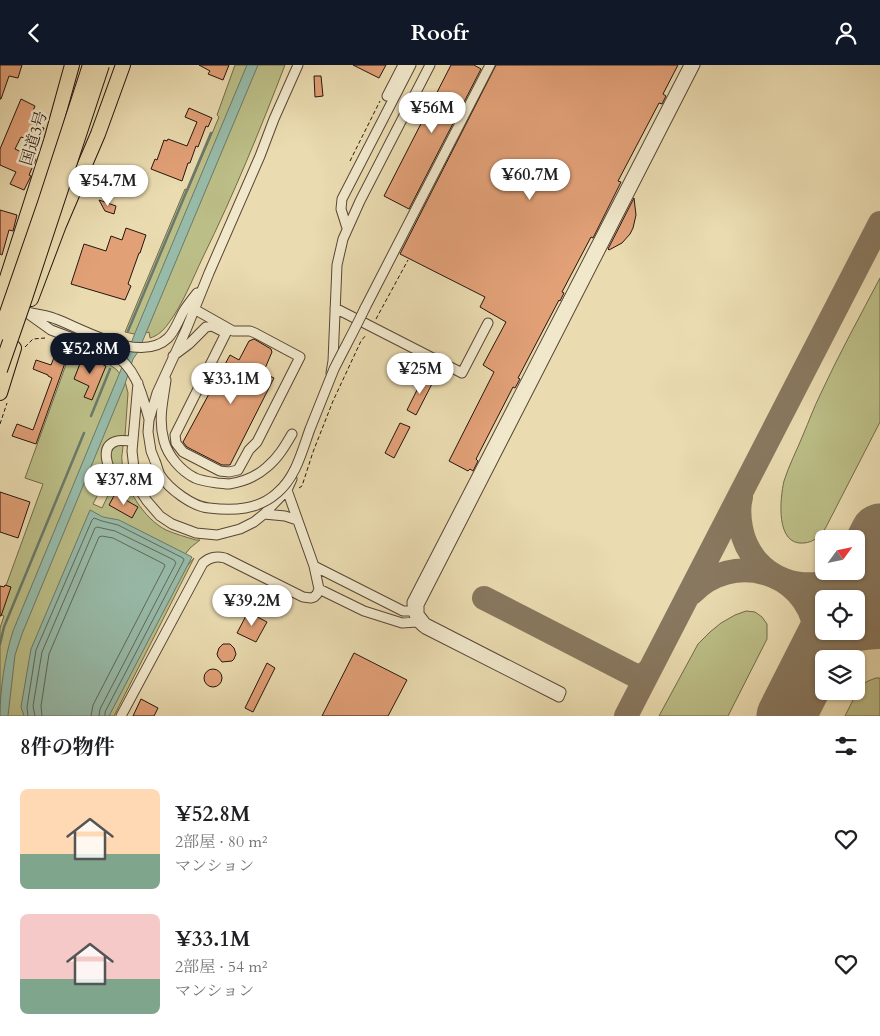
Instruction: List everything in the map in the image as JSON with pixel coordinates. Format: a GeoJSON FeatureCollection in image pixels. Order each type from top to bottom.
{"type":"FeatureCollection","features":[{"type":"Feature","properties":{"kind":"highway","name":"国道3号"},"geometry":{"type":"LineString","coordinates":[[0,306],[51,141],[72,65]]}},
{"type":"Feature","properties":{"kind":"highway"},"geometry":{"type":"LineString","coordinates":[[45,203],[85,65]]}},
{"type":"Feature","properties":{"kind":"highway"},"geometry":{"type":"LineString","coordinates":[[0,333],[90,65]]}},
{"type":"Feature","properties":{"kind":"highway"},"geometry":{"type":"LineString","coordinates":[[4,396],[25,308],[102,65]]}},
{"type":"Feature","properties":{"kind":"highway"},"geometry":{"type":"LineString","coordinates":[[25,308],[45,255],[59,209],[102,99],[113,65]]}},
{"type":"Feature","properties":{"kind":"highway"},"geometry":{"type":"LineString","coordinates":[[102,99],[114,78],[118,65]]}},
{"type":"Feature","properties":{"kind":"highway"},"geometry":{"type":"LineString","coordinates":[[0,370],[98,134],[123,65]]}},
{"type":"Feature","properties":{"kind":"street"},"geometry":{"type":"LineString","coordinates":[[283,99],[292,65]]}},
{"type":"Feature","properties":{"kind":"street"},"geometry":{"type":"LineString","coordinates":[[298,65],[157,393],[149,420],[148,432],[151,451],[160,475],[169,487],[187,500],[203,508],[227,511],[260,504],[278,493],[290,479],[334,370],[490,65]]}},
{"type":"Feature","properties":{"kind":"street"},"geometry":{"type":"LineString","coordinates":[[385,96],[403,65]]}},
{"type":"Feature","properties":{"kind":"street"},"geometry":{"type":"LineString","coordinates":[[347,227],[341,209],[342,199],[411,65]]}},
{"type":"Feature","properties":{"kind":"street"},"geometry":{"type":"LineString","coordinates":[[138,383],[132,441],[135,477],[139,489],[160,516],[172,524],[196,533],[217,535],[240,529],[254,522],[288,492],[332,370],[339,251],[347,227],[430,65]]}},
{"type":"Feature","properties":{"kind":"street"},"geometry":{"type":"LineString","coordinates":[[689,65],[412,602],[417,622],[425,629],[559,697],[562,691],[426,623],[419,614],[419,605],[695,65]]}},
{"type":"Feature","properties":{"kind":"street"},"geometry":{"type":"LineString","coordinates":[[0,306],[25,308],[120,345],[142,348],[159,344],[168,338],[185,309],[206,281]]}},
{"type":"Feature","properties":{"kind":"street"},"geometry":{"type":"LineString","coordinates":[[25,308],[50,330],[121,358],[138,383],[149,420]]}},
{"type":"Feature","properties":{"kind":"street"},"geometry":{"type":"LineString","coordinates":[[335,308],[462,373],[488,323]]}},
{"type":"Feature","properties":{"kind":"street"},"geometry":{"type":"LineString","coordinates":[[173,356],[189,344],[206,327],[212,326],[226,333],[175,435],[176,443],[183,452],[220,471],[230,472],[238,470],[249,450],[257,442],[300,357],[250,331],[232,331],[194,309]]}},
{"type":"Feature","properties":{"kind":"street"},"geometry":{"type":"LineString","coordinates":[[168,368],[160,412],[164,443],[171,457],[182,469],[195,478],[227,484],[242,481],[266,468],[276,459],[292,434]]}},
{"type":"Feature","properties":{"kind":"street"},"geometry":{"type":"LineString","coordinates":[[115,482],[106,458],[108,448],[110,444],[116,441],[132,441]]}},
{"type":"Feature","properties":{"kind":"street"},"geometry":{"type":"LineString","coordinates":[[121,716],[203,563],[206,561],[213,557],[225,558],[302,597],[314,597],[317,594],[319,589],[314,566],[288,492]]}},
{"type":"Feature","properties":{"kind":"street"},"geometry":{"type":"LineString","coordinates":[[264,514],[285,516],[297,520]]}},
{"type":"Feature","properties":{"kind":"street"},"geometry":{"type":"LineString","coordinates":[[314,566],[403,611],[413,611]]}},
{"type":"Feature","properties":{"kind":"street"},"geometry":{"type":"LineString","coordinates":[[319,589],[364,611],[402,623],[417,622]]}},
{"type":"Feature","properties":{"kind":"path"},"geometry":{"type":"LineString","coordinates":[[350,161],[385,96]]}},
{"type":"Feature","properties":{"kind":"path"},"geometry":{"type":"LineString","coordinates":[[288,492],[302,486],[333,401],[361,341],[371,328],[408,260]]}},
{"type":"Feature","properties":{"kind":"path"},"geometry":{"type":"LineString","coordinates":[[25,347],[33,339],[48,337]]}},
{"type":"Feature","properties":{"kind":"path"},"geometry":{"type":"LineString","coordinates":[[0,424],[4,396]]}},
{"type":"Feature","properties":{"kind":"green space"},"geometry":{"type":"Polygon","coordinates":[[[235,65],[285,65],[236,186],[178,308],[164,329],[153,337],[150,338],[149,332],[139,335],[125,332],[185,189],[188,190],[219,117],[217,115],[235,65]]]}},
{"type":"Feature","properties":{"kind":"green space"},"geometry":{"type":"Polygon","coordinates":[[[880,278],[880,422],[825,529],[815,530],[815,539],[811,542],[795,542],[788,537],[782,519],[781,498],[784,481],[818,398],[880,278]]]}},
{"type":"Feature","properties":{"kind":"green space"},"geometry":{"type":"Polygon","coordinates":[[[72,348],[106,362],[117,370],[125,381],[128,393],[125,436],[108,442],[103,449],[104,471],[107,477],[93,504],[102,508],[112,487],[118,488],[126,497],[130,495],[122,474],[111,464],[109,456],[113,448],[118,444],[123,446],[123,471],[126,481],[143,510],[166,530],[200,540],[190,548],[157,590],[157,600],[194,558],[114,716],[0,716],[0,628],[4,616],[0,614],[0,602],[43,484],[25,478],[72,348]]]}},
{"type":"Feature","properties":{"kind":"green space"},"geometry":{"type":"Polygon","coordinates":[[[746,611],[755,612],[762,617],[767,624],[767,639],[728,716],[659,716],[698,644],[721,623],[746,611]]]}},
{"type":"Feature","properties":{"kind":"green space"},"geometry":{"type":"Polygon","coordinates":[[[880,678],[880,716],[845,716],[853,700],[865,700],[865,683],[880,678]]]}},
{"type":"Feature","properties":{"kind":"water"},"geometry":{"type":"Polygon","coordinates":[[[247,65],[258,65],[138,352],[133,359],[125,384],[22,634],[15,655],[8,716],[0,716],[4,673],[13,631],[247,65]]]}},
{"type":"Feature","properties":{"kind":"water"},"geometry":{"type":"Polygon","coordinates":[[[90,510],[103,517],[119,520],[192,557],[109,716],[24,716],[21,707],[31,649],[90,510]]]}},
{"type":"Feature","properties":{"kind":"building"},"geometry":{"type":"Polygon","coordinates":[[[0,65],[22,65],[18,78],[9,76],[1,99],[0,99],[0,65]]]}},
{"type":"Feature","properties":{"kind":"building"},"geometry":{"type":"Polygon","coordinates":[[[199,65],[229,65],[223,80],[208,74],[210,71],[199,65]]]}},
{"type":"Feature","properties":{"kind":"building"},"geometry":{"type":"Polygon","coordinates":[[[353,65],[386,65],[379,78],[353,65]]]}},
{"type":"Feature","properties":{"kind":"building"},"geometry":{"type":"Polygon","coordinates":[[[451,65],[474,65],[481,69],[409,209],[384,196],[451,65]]]}},
{"type":"Feature","properties":{"kind":"building"},"geometry":{"type":"Polygon","coordinates":[[[496,65],[678,65],[663,94],[666,96],[662,104],[659,103],[618,181],[621,182],[593,238],[591,237],[562,292],[564,293],[560,301],[518,378],[520,379],[515,388],[513,387],[476,459],[478,461],[473,471],[470,469],[468,471],[449,461],[494,372],[483,365],[506,322],[480,307],[485,297],[400,254],[496,65]]]}},
{"type":"Feature","properties":{"kind":"building"},"geometry":{"type":"Polygon","coordinates":[[[314,76],[321,76],[323,96],[315,97],[314,76]]]}},
{"type":"Feature","properties":{"kind":"building"},"geometry":{"type":"Polygon","coordinates":[[[21,99],[35,106],[31,116],[42,121],[39,127],[44,128],[39,143],[21,137],[15,149],[36,159],[24,190],[10,184],[16,172],[0,165],[0,149],[21,99]]]}},
{"type":"Feature","properties":{"kind":"building"},"geometry":{"type":"Polygon","coordinates":[[[189,108],[212,118],[208,127],[206,126],[198,147],[196,146],[182,181],[151,169],[155,159],[157,160],[164,140],[167,141],[168,139],[187,146],[197,122],[185,117],[189,108]]]}},
{"type":"Feature","properties":{"kind":"building"},"geometry":{"type":"Polygon","coordinates":[[[116,168],[124,171],[119,186],[110,183],[116,168]]]}},
{"type":"Feature","properties":{"kind":"building"},"geometry":{"type":"Polygon","coordinates":[[[634,198],[636,215],[633,228],[622,243],[609,250],[608,249],[634,198]]]}},
{"type":"Feature","properties":{"kind":"building"},"geometry":{"type":"Polygon","coordinates":[[[99,200],[116,206],[114,214],[105,211],[99,200]]]}},
{"type":"Feature","properties":{"kind":"building"},"geometry":{"type":"Polygon","coordinates":[[[0,210],[17,215],[13,231],[9,230],[2,255],[0,254],[0,210]]]}},
{"type":"Feature","properties":{"kind":"building"},"geometry":{"type":"Polygon","coordinates":[[[126,228],[146,235],[128,284],[131,286],[125,300],[71,284],[84,244],[106,251],[111,236],[122,240],[126,228]]]}},
{"type":"Feature","properties":{"kind":"building"},"geometry":{"type":"Polygon","coordinates":[[[254,339],[271,349],[272,352],[263,373],[274,378],[230,465],[222,465],[187,447],[183,442],[230,355],[239,360],[249,341],[254,339]]]}},
{"type":"Feature","properties":{"kind":"building"},"geometry":{"type":"Polygon","coordinates":[[[59,345],[70,349],[36,444],[12,436],[17,424],[33,430],[52,378],[33,369],[36,360],[51,365],[59,345]]]}},
{"type":"Feature","properties":{"kind":"building"},"geometry":{"type":"Polygon","coordinates":[[[83,356],[106,366],[92,400],[84,397],[89,386],[74,379],[83,356]]]}},
{"type":"Feature","properties":{"kind":"building"},"geometry":{"type":"Polygon","coordinates":[[[424,376],[434,380],[416,415],[407,410],[424,376]]]}},
{"type":"Feature","properties":{"kind":"building"},"geometry":{"type":"Polygon","coordinates":[[[400,423],[410,427],[394,458],[385,453],[400,423]]]}},
{"type":"Feature","properties":{"kind":"building"},"geometry":{"type":"Polygon","coordinates":[[[0,492],[30,502],[18,538],[0,532],[0,492]]]}},
{"type":"Feature","properties":{"kind":"building"},"geometry":{"type":"Polygon","coordinates":[[[115,494],[138,507],[132,518],[109,505],[115,494]]]}},
{"type":"Feature","properties":{"kind":"building"},"geometry":{"type":"Polygon","coordinates":[[[5,585],[11,587],[0,616],[0,586],[4,587],[5,585]]]}},
{"type":"Feature","properties":{"kind":"building"},"geometry":{"type":"Polygon","coordinates":[[[248,612],[267,622],[256,642],[237,633],[248,612]]]}},
{"type":"Feature","properties":{"kind":"building"},"geometry":{"type":"Polygon","coordinates":[[[223,644],[230,644],[234,648],[236,654],[232,661],[222,662],[218,657],[219,648],[223,644]]]}},
{"type":"Feature","properties":{"kind":"building"},"geometry":{"type":"Polygon","coordinates":[[[354,653],[407,680],[388,716],[322,716],[354,653]]]}},
{"type":"Feature","properties":{"kind":"building"},"geometry":{"type":"Polygon","coordinates":[[[267,663],[275,668],[253,712],[245,708],[267,663]]]}},
{"type":"Feature","properties":{"kind":"building"},"geometry":{"type":"Polygon","coordinates":[[[209,669],[217,669],[222,674],[220,685],[209,687],[204,682],[204,674],[209,669]]]}},
{"type":"Feature","properties":{"kind":"building"},"geometry":{"type":"Polygon","coordinates":[[[141,699],[158,708],[154,716],[133,716],[141,699]]]}},
{"type":"Feature","properties":{"kind":"waterway"},"geometry":{"type":"LineString","coordinates":[[128,331],[211,133]]}},
{"type":"Feature","properties":{"kind":"waterway"},"geometry":{"type":"LineString","coordinates":[[91,416],[110,369]]}},
{"type":"Feature","properties":{"kind":"waterway"},"geometry":{"type":"LineString","coordinates":[[0,644],[4,627],[84,433]]}},
{"type":"Feature","properties":{"kind":"taxiway"},"geometry":{"type":"LineString","coordinates":[[626,716],[880,223]]}},
{"type":"Feature","properties":{"kind":"taxiway"},"geometry":{"type":"LineString","coordinates":[[741,497],[740,520],[747,546],[757,561],[769,572],[784,580],[801,584],[818,584],[835,580]]}},
{"type":"Feature","properties":{"kind":"taxiway"},"geometry":{"type":"LineString","coordinates":[[871,550],[868,585],[875,611],[880,619]]}},
{"type":"Feature","properties":{"kind":"taxiway"},"geometry":{"type":"LineString","coordinates":[[692,593],[708,580],[727,573],[746,570],[765,573],[782,581],[797,593],[808,609],[815,629],[815,648],[811,667]]}},
{"type":"Feature","properties":{"kind":"taxiway"},"geometry":{"type":"LineString","coordinates":[[484,598],[636,676],[644,675],[650,669]]}},
{"type":"Feature","properties":{"kind":"taxiway"},"geometry":{"type":"LineString","coordinates":[[865,622],[880,630]]}},
{"type":"Feature","properties":{"kind":"taxiway"},"geometry":{"type":"LineString","coordinates":[[811,667],[826,654],[851,641],[880,637]]}},
{"type":"Feature","properties":{"kind":"runway"},"geometry":{"type":"LineString","coordinates":[[851,590],[880,533]]}},
{"type":"Feature","properties":{"kind":"runway"},"geometry":{"type":"LineString","coordinates":[[786,716],[824,640]]}}]}
